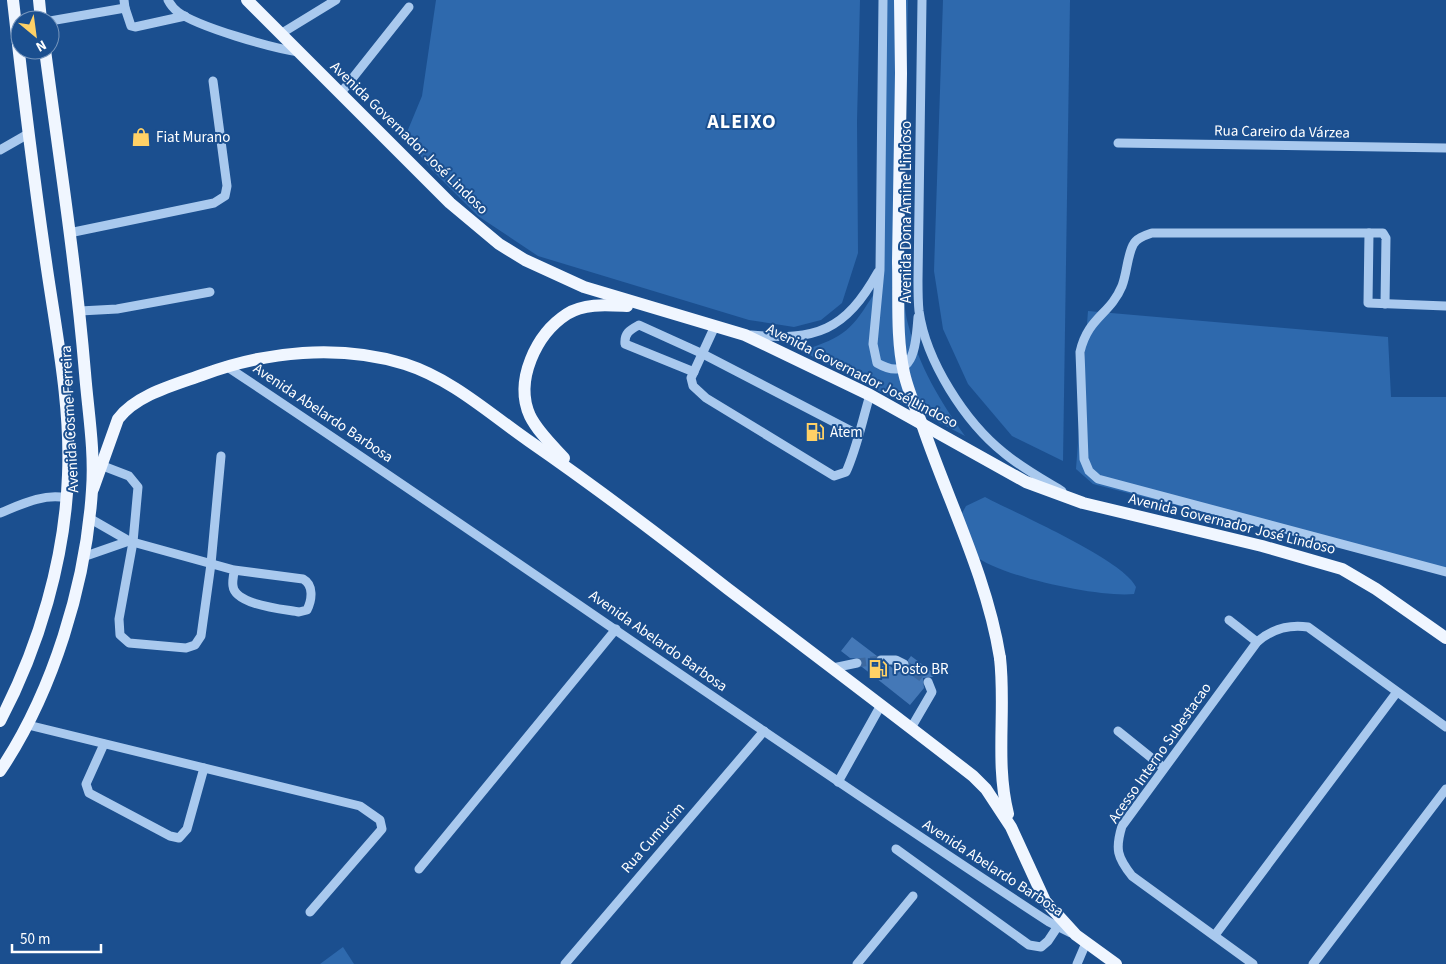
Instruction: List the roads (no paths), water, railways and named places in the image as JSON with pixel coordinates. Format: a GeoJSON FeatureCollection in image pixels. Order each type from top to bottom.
{"type":"FeatureCollection","features":[{"type":"Feature","properties":{"kind":"main road","name":"Avenida Cosme Ferreira"},"geometry":{"type":"LineString","coordinates":[[0,721],[38,631],[54,567],[66,498],[68,474],[66,407],[28,134],[13,0]]}},
{"type":"Feature","properties":{"kind":"main road","name":"Avenida Governador José Lindoso"},"geometry":{"type":"LineString","coordinates":[[247,0],[282,33],[450,204],[498,244],[555,275],[644,306],[745,335],[870,395],[1026,482],[1084,503],[1262,546],[1342,569],[1376,589],[1446,638]]}},
{"type":"Feature","properties":{"kind":"main road"},"geometry":{"type":"LineString","coordinates":[[900,0],[901,74],[898,262],[904,373],[938,471],[984,587],[994,622],[1002,674],[1000,750],[1003,792],[1011,827]]}},
{"type":"Feature","properties":{"kind":"main road","name":"Avenida Cosme Ferreira"},"geometry":{"type":"LineString","coordinates":[[0,771],[28,725],[42,692],[71,610],[83,557],[92,489],[80,311],[46,60]]}},
{"type":"Feature","properties":{"kind":"main road"},"geometry":{"type":"LineString","coordinates":[[577,473],[545,438],[530,415],[525,392],[531,359],[543,338],[567,314],[600,304],[644,306]]}},
{"type":"Feature","properties":{"kind":"main road"},"geometry":{"type":"LineString","coordinates":[[92,489],[103,466],[118,420],[131,406],[172,386],[226,366],[269,357],[325,351],[369,356],[408,365],[455,388],[577,473],[974,776],[986,789],[1011,827],[1046,901],[1081,939],[1111,963]]}},
{"type":"Feature","properties":{"kind":"street"},"geometry":{"type":"LineString","coordinates":[[168,0],[176,11],[185,16],[280,49],[299,52]]}},
{"type":"Feature","properties":{"kind":"street"},"geometry":{"type":"LineString","coordinates":[[282,33],[336,0]]}},
{"type":"Feature","properties":{"kind":"street","name":"Avenida Dona Amine Lindoso"},"geometry":{"type":"LineString","coordinates":[[745,335],[787,338],[819,332],[843,317],[861,300],[880,270],[883,0]]}},
{"type":"Feature","properties":{"kind":"street","name":"Avenida Dona Amine Lindoso"},"geometry":{"type":"LineString","coordinates":[[922,0],[919,312],[928,346],[948,386],[969,418],[1004,453],[1029,472],[1084,503]]}},
{"type":"Feature","properties":{"kind":"street"},"geometry":{"type":"LineString","coordinates":[[60,19],[124,4],[128,21],[131,26],[135,27],[185,16]]}},
{"type":"Feature","properties":{"kind":"street"},"geometry":{"type":"LineString","coordinates":[[340,94],[410,7]]}},
{"type":"Feature","properties":{"kind":"street"},"geometry":{"type":"LineString","coordinates":[[69,233],[214,203],[225,196],[226,186],[214,81]]}},
{"type":"Feature","properties":{"kind":"street"},"geometry":{"type":"LineString","coordinates":[[0,150],[28,134]]}},
{"type":"Feature","properties":{"kind":"street","name":"Rua Careiro da Várzea"},"geometry":{"type":"LineString","coordinates":[[1118,143],[1446,148]]}},
{"type":"Feature","properties":{"kind":"street"},"geometry":{"type":"LineString","coordinates":[[1369,232],[1367,300],[1370,304],[1446,306]]}},
{"type":"Feature","properties":{"kind":"street"},"geometry":{"type":"LineString","coordinates":[[1385,304],[1386,238],[1383,233],[1152,233],[1134,243],[1123,285],[1113,304],[1094,321],[1084,337],[1080,352],[1084,459],[1089,471],[1098,479],[1446,572]]}},
{"type":"Feature","properties":{"kind":"street"},"geometry":{"type":"LineString","coordinates":[[880,270],[872,344],[877,363],[893,369],[902,367],[909,362],[915,353],[919,312]]}},
{"type":"Feature","properties":{"kind":"street"},"geometry":{"type":"LineString","coordinates":[[80,311],[117,309],[210,292]]}},
{"type":"Feature","properties":{"kind":"street"},"geometry":{"type":"LineString","coordinates":[[694,372],[625,344],[624,337],[629,330],[639,325],[703,354],[857,434]]}},
{"type":"Feature","properties":{"kind":"street"},"geometry":{"type":"LineString","coordinates":[[715,326],[691,378],[693,386],[706,398],[834,476],[846,472],[854,453],[857,434],[870,395]]}},
{"type":"Feature","properties":{"kind":"street","name":"Avenida Abelardo Barbosa"},"geometry":{"type":"LineString","coordinates":[[226,366],[616,629],[838,782],[1058,926],[1081,939]]}},
{"type":"Feature","properties":{"kind":"street"},"geometry":{"type":"LineString","coordinates":[[103,466],[129,476],[138,488],[119,619],[120,635],[129,643],[186,648],[196,645],[201,636],[211,564],[221,456]]}},
{"type":"Feature","properties":{"kind":"street"},"geometry":{"type":"LineString","coordinates":[[0,513],[45,497],[57,495],[66,498]]}},
{"type":"Feature","properties":{"kind":"street"},"geometry":{"type":"LineString","coordinates":[[88,518],[131,542],[234,570],[303,579],[308,582],[311,588],[310,604],[307,610],[299,612],[247,602],[237,595],[233,587],[234,570]]}},
{"type":"Feature","properties":{"kind":"street"},"geometry":{"type":"LineString","coordinates":[[83,557],[131,542]]}},
{"type":"Feature","properties":{"kind":"street"},"geometry":{"type":"LineString","coordinates":[[1229,620],[1257,642]]}},
{"type":"Feature","properties":{"kind":"street","name":"Acesso Interno Subestacao"},"geometry":{"type":"LineString","coordinates":[[1253,964],[1132,876],[1123,864],[1117,851],[1122,826],[1257,642],[1269,632],[1282,628],[1296,625],[1308,627],[1446,727]]}},
{"type":"Feature","properties":{"kind":"street"},"geometry":{"type":"LineString","coordinates":[[419,869],[616,629]]}},
{"type":"Feature","properties":{"kind":"street"},"geometry":{"type":"LineString","coordinates":[[881,660],[896,660],[904,664]]}},
{"type":"Feature","properties":{"kind":"street"},"geometry":{"type":"LineString","coordinates":[[832,668],[858,664]]}},
{"type":"Feature","properties":{"kind":"street"},"geometry":{"type":"LineString","coordinates":[[911,728],[932,692],[928,682]]}},
{"type":"Feature","properties":{"kind":"street"},"geometry":{"type":"LineString","coordinates":[[1215,935],[1397,692]]}},
{"type":"Feature","properties":{"kind":"street"},"geometry":{"type":"LineString","coordinates":[[838,782],[880,705]]}},
{"type":"Feature","properties":{"kind":"street"},"geometry":{"type":"LineString","coordinates":[[28,725],[360,806],[380,820],[382,829],[310,912]]}},
{"type":"Feature","properties":{"kind":"street","name":"Rua Cumucim"},"geometry":{"type":"LineString","coordinates":[[564,964],[764,731]]}},
{"type":"Feature","properties":{"kind":"street"},"geometry":{"type":"LineString","coordinates":[[1118,731],[1164,768]]}},
{"type":"Feature","properties":{"kind":"street"},"geometry":{"type":"LineString","coordinates":[[104,744],[86,784],[89,793],[170,836],[179,838],[187,829],[204,768]]}},
{"type":"Feature","properties":{"kind":"street"},"geometry":{"type":"LineString","coordinates":[[1313,964],[1446,789]]}},
{"type":"Feature","properties":{"kind":"street"},"geometry":{"type":"LineString","coordinates":[[896,849],[1030,945],[1040,947],[1048,941],[1058,926]]}},
{"type":"Feature","properties":{"kind":"street"},"geometry":{"type":"LineString","coordinates":[[858,964],[913,896]]}},
{"type":"Feature","properties":{"kind":"street"},"geometry":{"type":"LineString","coordinates":[[1077,964],[1081,939]]}},
{"type":"Feature","properties":{"kind":"tunnel"},"geometry":{"type":"LineString","coordinates":[[857,663],[881,660]]}},
{"type":"Feature","properties":{"kind":"tunnel"},"geometry":{"type":"LineString","coordinates":[[904,664],[928,682]]}},
{"type":"Feature","properties":{"kind":"place","name":"Fiat Murano"},"geometry":{"type":"Point","coordinates":[141,137]}},
{"type":"Feature","properties":{"kind":"place","name":"Atem"},"geometry":{"type":"Point","coordinates":[815,432]}},
{"type":"Feature","properties":{"kind":"place","name":"Posto BR"},"geometry":{"type":"Point","coordinates":[878,669]}},
{"type":"Feature","properties":{"kind":"district","name":"ALEIXO"},"geometry":{"type":"Point","coordinates":[742,122]}}]}
